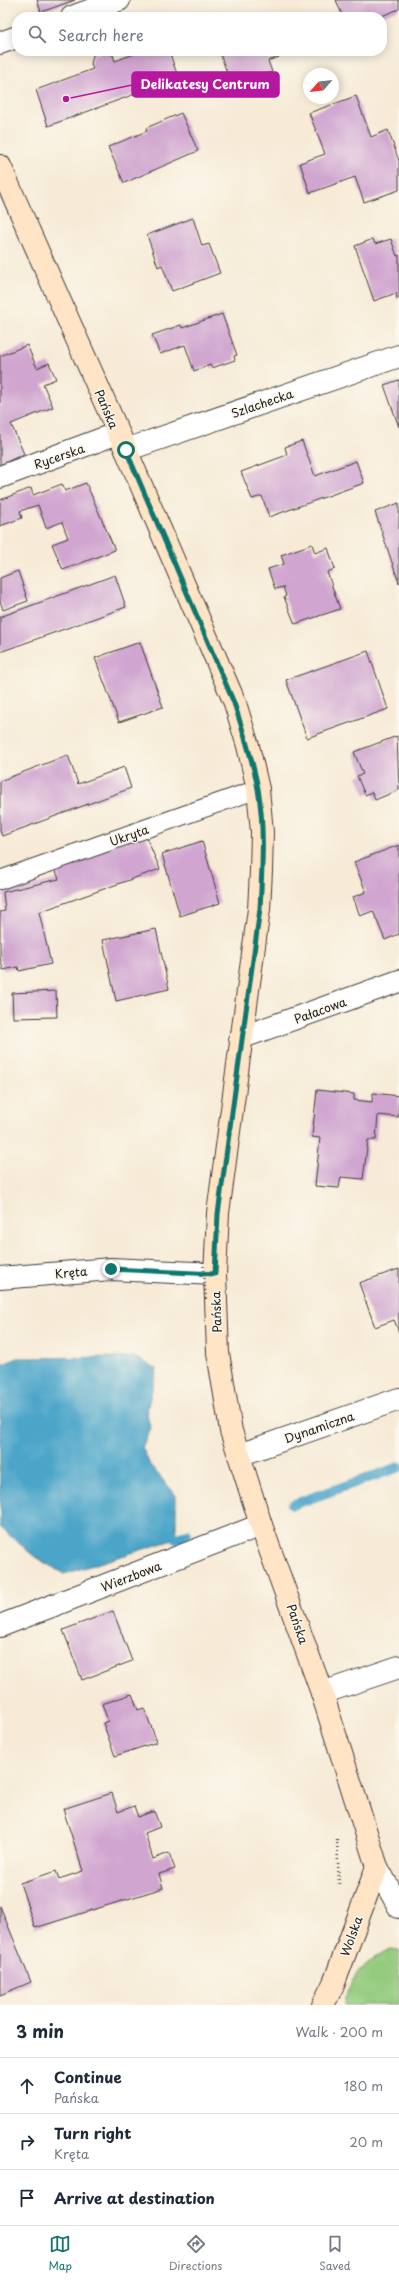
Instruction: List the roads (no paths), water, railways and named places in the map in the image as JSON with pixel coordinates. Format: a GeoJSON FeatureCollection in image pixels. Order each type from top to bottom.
{"type":"FeatureCollection","features":[{"type":"Feature","properties":{"kind":"street"},"geometry":{"type":"LineString","coordinates":[[86,12],[119,0]]}},
{"type":"Feature","properties":{"kind":"street"},"geometry":{"type":"LineString","coordinates":[[0,43],[12,39]]}},
{"type":"Feature","properties":{"kind":"street","name":"Pańska"},"geometry":{"type":"LineString","coordinates":[[0,166],[122,442],[234,703],[248,746],[258,790],[262,832],[260,909],[240,1038],[218,1214],[209,1268],[218,1353],[231,1431],[262,1525],[322,1693],[376,1867],[399,1907]]}},
{"type":"Feature","properties":{"kind":"street","name":"Szlachecka"},"geometry":{"type":"LineString","coordinates":[[122,442],[399,356]]}},
{"type":"Feature","properties":{"kind":"street","name":"Rycerska"},"geometry":{"type":"LineString","coordinates":[[0,476],[122,442]]}},
{"type":"Feature","properties":{"kind":"street","name":"Pałacowa"},"geometry":{"type":"LineString","coordinates":[[240,1038],[399,981]]}},
{"type":"Feature","properties":{"kind":"street","name":"Kręta"},"geometry":{"type":"LineString","coordinates":[[0,1278],[111,1269],[209,1268]]}},
{"type":"Feature","properties":{"kind":"street","name":"Dynamiczna"},"geometry":{"type":"LineString","coordinates":[[239,1455],[399,1399]]}},
{"type":"Feature","properties":{"kind":"street","name":"Wierzbowa"},"geometry":{"type":"LineString","coordinates":[[0,1626],[262,1525]]}},
{"type":"Feature","properties":{"kind":"street"},"geometry":{"type":"LineString","coordinates":[[322,1693],[399,1667]]}},
{"type":"Feature","properties":{"kind":"street","name":"Wolska"},"geometry":{"type":"LineString","coordinates":[[323,2005],[334,1983],[376,1867]]}},
{"type":"Feature","properties":{"kind":"lane","name":"Ukryta"},"geometry":{"type":"LineString","coordinates":[[0,880],[258,790]]}},
{"type":"Feature","properties":{"kind":"water"},"geometry":{"type":"Polygon","coordinates":[[[134,1357],[157,1369],[146,1414],[151,1428],[142,1447],[150,1465],[176,1495],[176,1539],[64,1574],[35,1557],[0,1527],[0,1365],[18,1358],[134,1357]]]}},
{"type":"Feature","properties":{"kind":"waterway"},"geometry":{"type":"LineString","coordinates":[[292,1505],[399,1467]]}},
{"type":"Feature","properties":{"kind":"waterway"},"geometry":{"type":"LineString","coordinates":[[169,1529],[176,1539],[187,1534]]}},
{"type":"Feature","properties":{"kind":"place","name":"Delikatesy Centrum"},"geometry":{"type":"Point","coordinates":[66,99]}}]}
